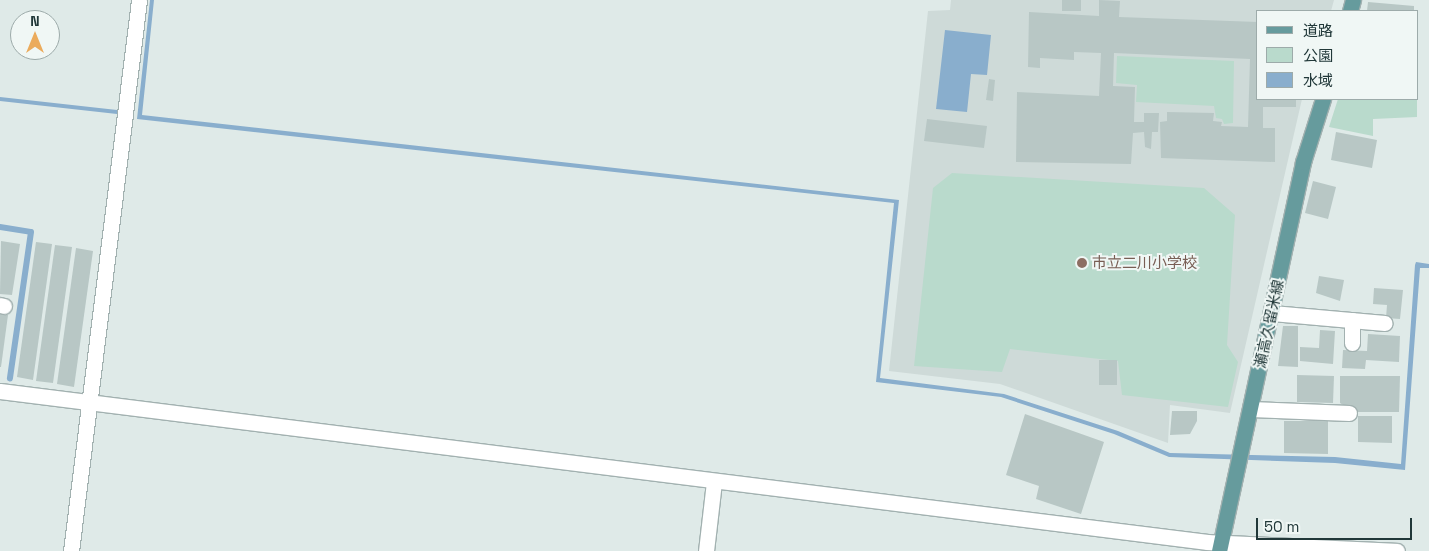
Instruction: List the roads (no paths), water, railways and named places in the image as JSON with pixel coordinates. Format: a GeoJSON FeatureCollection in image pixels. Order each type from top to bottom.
{"type":"FeatureCollection","features":[{"type":"Feature","properties":{"kind":"main road","name":"瀬高久留米線"},"geometry":{"type":"LineString","coordinates":[[1220,547],[1272,313],[1303,162],[1323,100]]}},
{"type":"Feature","properties":{"kind":"street"},"geometry":{"type":"LineString","coordinates":[[71,551],[139,0]]}},
{"type":"Feature","properties":{"kind":"street"},"geometry":{"type":"LineString","coordinates":[[1272,313],[1385,323]]}},
{"type":"Feature","properties":{"kind":"street"},"geometry":{"type":"LineString","coordinates":[[1352,320],[1352,343]]}},
{"type":"Feature","properties":{"kind":"street"},"geometry":{"type":"LineString","coordinates":[[0,391],[1220,547],[1397,551]]}},
{"type":"Feature","properties":{"kind":"street"},"geometry":{"type":"LineString","coordinates":[[1251,409],[1349,413]]}},
{"type":"Feature","properties":{"kind":"street"},"geometry":{"type":"LineString","coordinates":[[706,551],[714,482]]}},
{"type":"Feature","properties":{"kind":"water"},"geometry":{"type":"Polygon","coordinates":[[[150,0],[154,0],[142,115],[899,200],[880,378],[1004,394],[1118,431],[1170,453],[1335,457],[1401,464],[1415,265],[1416,262],[1429,264],[1429,268],[1420,268],[1405,470],[1335,463],[1169,457],[1114,434],[1001,397],[876,382],[894,203],[137,119],[150,0]]]}},
{"type":"Feature","properties":{"kind":"water"},"geometry":{"type":"Polygon","coordinates":[[[945,30],[991,35],[987,75],[971,74],[967,112],[936,109],[945,30]]]}},
{"type":"Feature","properties":{"kind":"water"},"geometry":{"type":"Polygon","coordinates":[[[0,97],[117,110],[117,114],[0,101],[0,97]]]}},
{"type":"Feature","properties":{"kind":"waterway"},"geometry":{"type":"LineString","coordinates":[[0,227],[31,232],[10,378]]}},
{"type":"Feature","properties":{"kind":"place","name":"市立二川小学校"},"geometry":{"type":"Point","coordinates":[1082,263]}}]}
